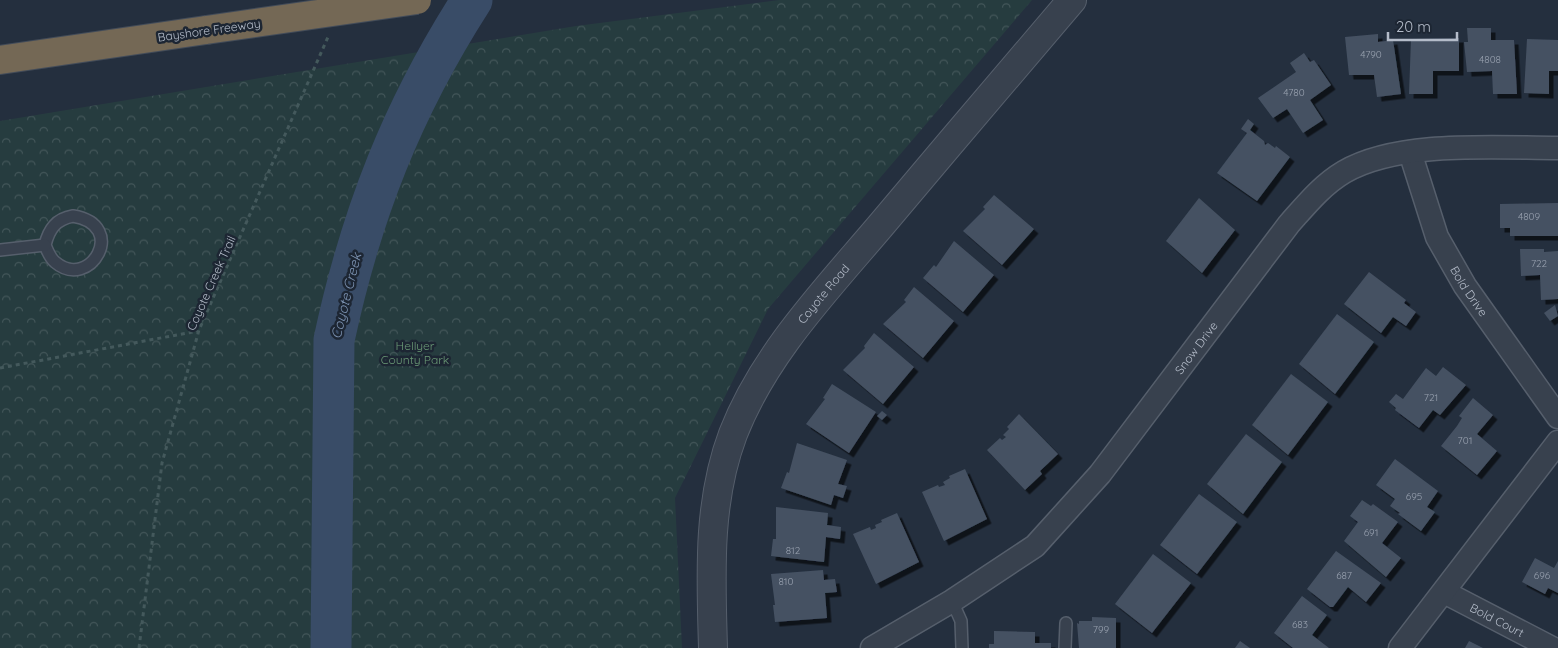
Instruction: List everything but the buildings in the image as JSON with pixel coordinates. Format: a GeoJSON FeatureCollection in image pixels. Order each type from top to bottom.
{"type":"FeatureCollection","features":[{"type":"Feature","properties":{"kind":"highway","name":"Bayshore Freeway"},"geometry":{"type":"LineString","coordinates":[[0,60],[417,0]]}},
{"type":"Feature","properties":{"kind":"street","name":"Coyote Road"},"geometry":{"type":"LineString","coordinates":[[713,648],[711,553],[716,492],[733,434],[757,383],[804,316],[1072,0]]}},
{"type":"Feature","properties":{"kind":"street","name":"Snow Drive"},"geometry":{"type":"LineString","coordinates":[[872,648],[952,601],[1035,546],[1100,474],[1289,224],[1316,194],[1345,172],[1383,157],[1410,152],[1460,148],[1558,148]]}},
{"type":"Feature","properties":{"kind":"street","name":"Bold Drive"},"geometry":{"type":"LineString","coordinates":[[1410,152],[1442,246],[1470,294],[1558,417]]}},
{"type":"Feature","properties":{"kind":"street"},"geometry":{"type":"LineString","coordinates":[[1400,648],[1558,442]]}},
{"type":"Feature","properties":{"kind":"street","name":"Bold Court"},"geometry":{"type":"LineString","coordinates":[[1444,592],[1552,648]]}},
{"type":"Feature","properties":{"kind":"lane"},"geometry":{"type":"LineString","coordinates":[[73,216],[85,218],[96,226],[101,236],[101,250],[93,263],[80,270],[66,269],[54,261],[45,245],[48,232],[55,224],[63,218],[73,216]]}},
{"type":"Feature","properties":{"kind":"lane"},"geometry":{"type":"LineString","coordinates":[[0,250],[45,245]]}},
{"type":"Feature","properties":{"kind":"lane"},"geometry":{"type":"LineString","coordinates":[[952,601],[960,621],[962,648]]}},
{"type":"Feature","properties":{"kind":"lane"},"geometry":{"type":"LineString","coordinates":[[1065,648],[1066,623]]}},
{"type":"Feature","properties":{"kind":"path","name":"Coyote Creek Trail"},"geometry":{"type":"LineString","coordinates":[[139,648],[162,463],[199,330],[329,36]]}},
{"type":"Feature","properties":{"kind":"path"},"geometry":{"type":"LineString","coordinates":[[0,368],[199,330]]}},
{"type":"Feature","properties":{"kind":"green space","name":"Hellyer County Park"},"geometry":{"type":"Polygon","coordinates":[[[779,0],[1032,0],[768,309],[675,498],[682,648],[0,648],[0,121],[576,26],[779,0]]]}},
{"type":"Feature","properties":{"kind":"waterway","name":"Coyote Creek"},"geometry":{"type":"LineString","coordinates":[[331,648],[334,340],[357,249],[387,164],[425,81],[472,0]]}}]}
